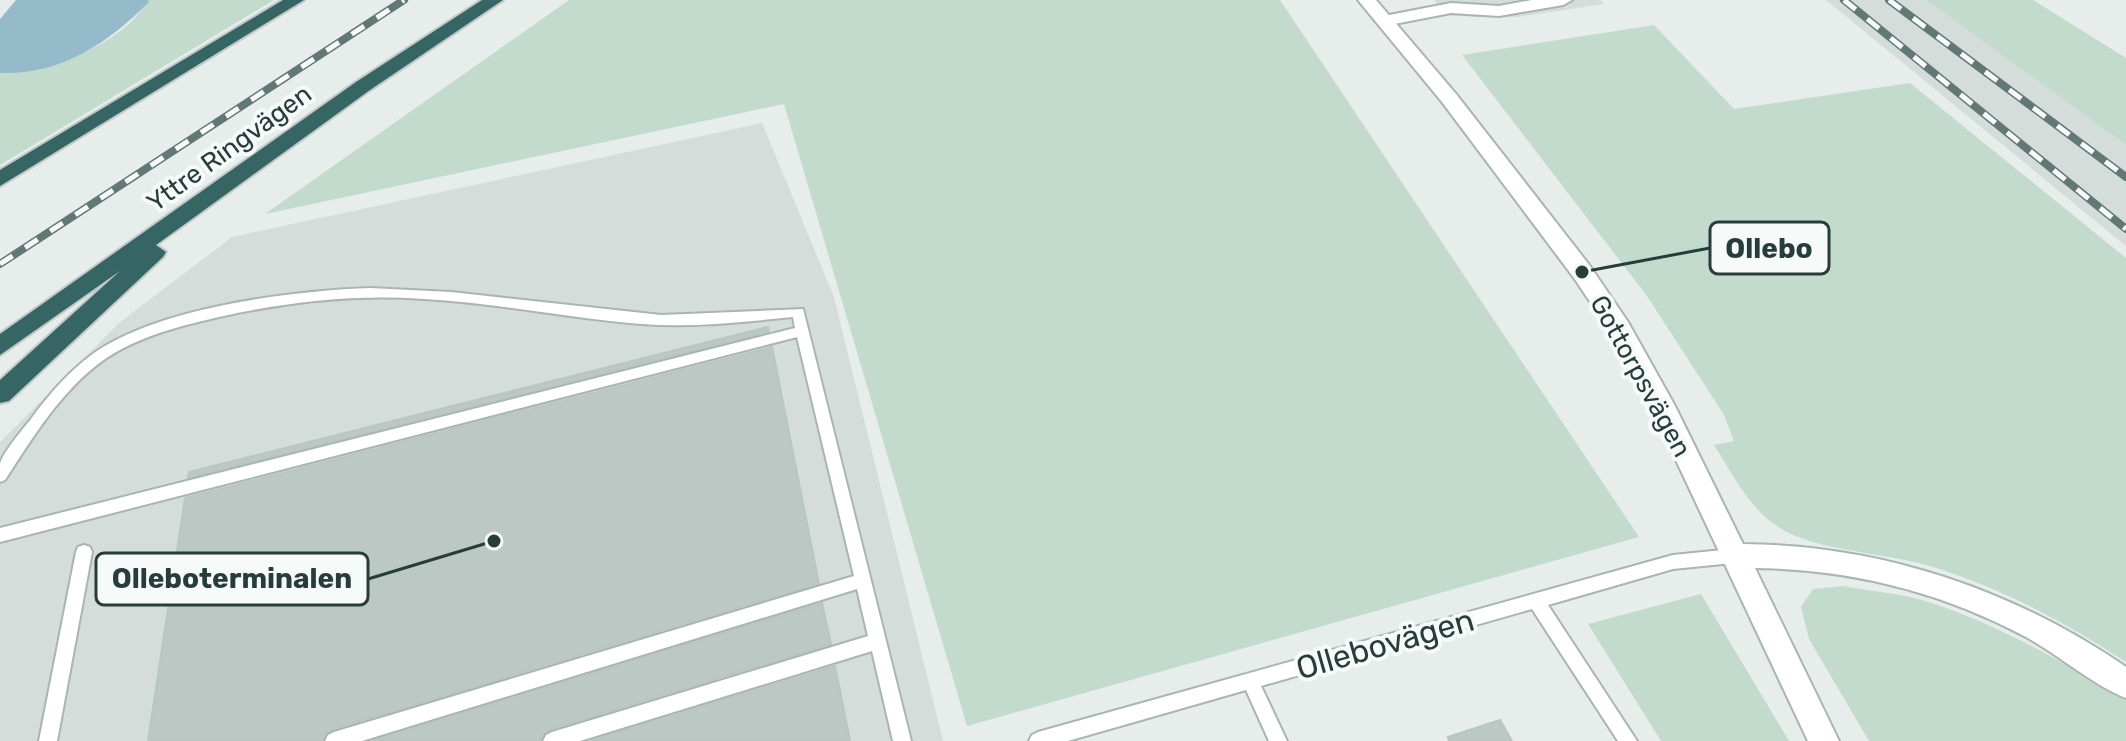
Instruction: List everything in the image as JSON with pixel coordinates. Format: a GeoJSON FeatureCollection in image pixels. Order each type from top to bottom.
{"type":"FeatureCollection","features":[{"type":"Feature","properties":{"kind":"highway"},"geometry":{"type":"LineString","coordinates":[[0,179],[295,0]]}},
{"type":"Feature","properties":{"kind":"highway","name":"Yttre Ringvägen"},"geometry":{"type":"LineString","coordinates":[[0,346],[363,86],[494,0]]}},
{"type":"Feature","properties":{"kind":"highway"},"geometry":{"type":"LineString","coordinates":[[0,394],[162,246],[363,86]]}},
{"type":"Feature","properties":{"kind":"street","name":"Gottorpsvägen"},"geometry":{"type":"LineString","coordinates":[[1367,0],[1458,110],[1582,272],[1620,328],[1663,406],[1824,741]]}},
{"type":"Feature","properties":{"kind":"street"},"geometry":{"type":"LineString","coordinates":[[1384,21],[1475,5],[1499,11],[1563,0]]}},
{"type":"Feature","properties":{"kind":"street"},"geometry":{"type":"LineString","coordinates":[[1733,556],[1794,556],[1861,565],[1939,587],[2028,623],[2126,684]]}},
{"type":"Feature","properties":{"kind":"street","name":"Gottorpsvägen"},"geometry":{"type":"LineString","coordinates":[[1794,683],[1830,741]]}},
{"type":"Feature","properties":{"kind":"lane"},"geometry":{"type":"LineString","coordinates":[[0,476],[41,416],[69,382],[100,357],[127,341],[232,308],[307,298],[421,293],[642,319],[719,320],[798,312],[902,741]]}},
{"type":"Feature","properties":{"kind":"lane"},"geometry":{"type":"LineString","coordinates":[[0,535],[803,331]]}},
{"type":"Feature","properties":{"kind":"lane"},"geometry":{"type":"LineString","coordinates":[[48,741],[84,552]]}},
{"type":"Feature","properties":{"kind":"lane","name":"Ollebovägen"},"geometry":{"type":"LineString","coordinates":[[1038,741],[1673,562],[1733,556]]}},
{"type":"Feature","properties":{"kind":"lane"},"geometry":{"type":"LineString","coordinates":[[334,741],[863,580]]}},
{"type":"Feature","properties":{"kind":"lane"},"geometry":{"type":"LineString","coordinates":[[1536,601],[1628,741]]}},
{"type":"Feature","properties":{"kind":"lane"},"geometry":{"type":"LineString","coordinates":[[552,741],[878,641]]}},
{"type":"Feature","properties":{"kind":"lane"},"geometry":{"type":"LineString","coordinates":[[1250,681],[1278,741]]}},
{"type":"Feature","properties":{"kind":"shaded area"},"geometry":{"type":"Polygon","coordinates":[[[1434,0],[1600,0],[1604,4],[1518,17],[1476,17],[1448,15],[1434,0]]]}},
{"type":"Feature","properties":{"kind":"shaded area"},"geometry":{"type":"Polygon","coordinates":[[[1826,0],[1926,0],[2126,145],[2126,246],[1826,0]]]}},
{"type":"Feature","properties":{"kind":"shaded area"},"geometry":{"type":"Polygon","coordinates":[[[762,123],[834,297],[943,741],[0,741],[0,442],[119,323],[232,237],[762,123]]]}},
{"type":"Feature","properties":{"kind":"green space"},"geometry":{"type":"Polygon","coordinates":[[[148,0],[274,0],[0,165],[0,73],[40,68],[83,53],[122,30],[148,0]]]}},
{"type":"Feature","properties":{"kind":"green space"},"geometry":{"type":"Polygon","coordinates":[[[569,0],[1280,0],[1639,537],[967,726],[784,104],[265,214],[569,0]]]}},
{"type":"Feature","properties":{"kind":"green space"},"geometry":{"type":"Polygon","coordinates":[[[1926,0],[2033,0],[2126,58],[2126,145],[1926,0]]]}},
{"type":"Feature","properties":{"kind":"green space"},"geometry":{"type":"Polygon","coordinates":[[[1654,25],[1734,109],[1910,83],[2126,258],[2126,662],[2055,619],[1982,585],[1912,561],[1831,546],[1793,535],[1767,518],[1750,500],[1714,445],[1734,441],[1724,415],[1647,296],[1462,55],[1654,25]]]}},
{"type":"Feature","properties":{"kind":"green space"},"geometry":{"type":"Polygon","coordinates":[[[1843,586],[1912,598],[1949,609],[2052,657],[2126,699],[2126,741],[1869,741],[1809,639],[1801,607],[1813,589],[1843,586]]]}},
{"type":"Feature","properties":{"kind":"green space"},"geometry":{"type":"Polygon","coordinates":[[[1701,594],[1789,741],[1661,741],[1588,624],[1701,594]]]}},
{"type":"Feature","properties":{"kind":"water"},"geometry":{"type":"Polygon","coordinates":[[[16,0],[149,2],[117,31],[82,54],[43,69],[0,73],[0,19],[16,0]]]}},
{"type":"Feature","properties":{"kind":"building"},"geometry":{"type":"Polygon","coordinates":[[[768,327],[769,332],[188,478],[189,472],[768,327]]]}},
{"type":"Feature","properties":{"kind":"building"},"geometry":{"type":"Polygon","coordinates":[[[772,347],[819,584],[333,729],[322,741],[148,741],[185,498],[772,347]]]}},
{"type":"Feature","properties":{"kind":"building"},"geometry":{"type":"Polygon","coordinates":[[[822,603],[831,644],[551,729],[540,741],[372,741],[822,603]]]}},
{"type":"Feature","properties":{"kind":"building"},"geometry":{"type":"Polygon","coordinates":[[[835,666],[850,741],[590,741],[835,666]]]}},
{"type":"Feature","properties":{"kind":"building"},"geometry":{"type":"Polygon","coordinates":[[[1500,720],[1512,741],[1449,741],[1448,737],[1500,720]]]}},
{"type":"Feature","properties":{"kind":"railway"},"geometry":{"type":"LineString","coordinates":[[0,264],[404,0]]}},
{"type":"Feature","properties":{"kind":"railway"},"geometry":{"type":"LineString","coordinates":[[1844,0],[2126,229]]}},
{"type":"Feature","properties":{"kind":"railway"},"geometry":{"type":"LineString","coordinates":[[1889,0],[2126,177]]}},
{"type":"Feature","properties":{"kind":"place","name":"Ollebo"},"geometry":{"type":"Point","coordinates":[1582,272]}},
{"type":"Feature","properties":{"kind":"place","name":"Olleboterminalen"},"geometry":{"type":"Point","coordinates":[494,541]}}]}
